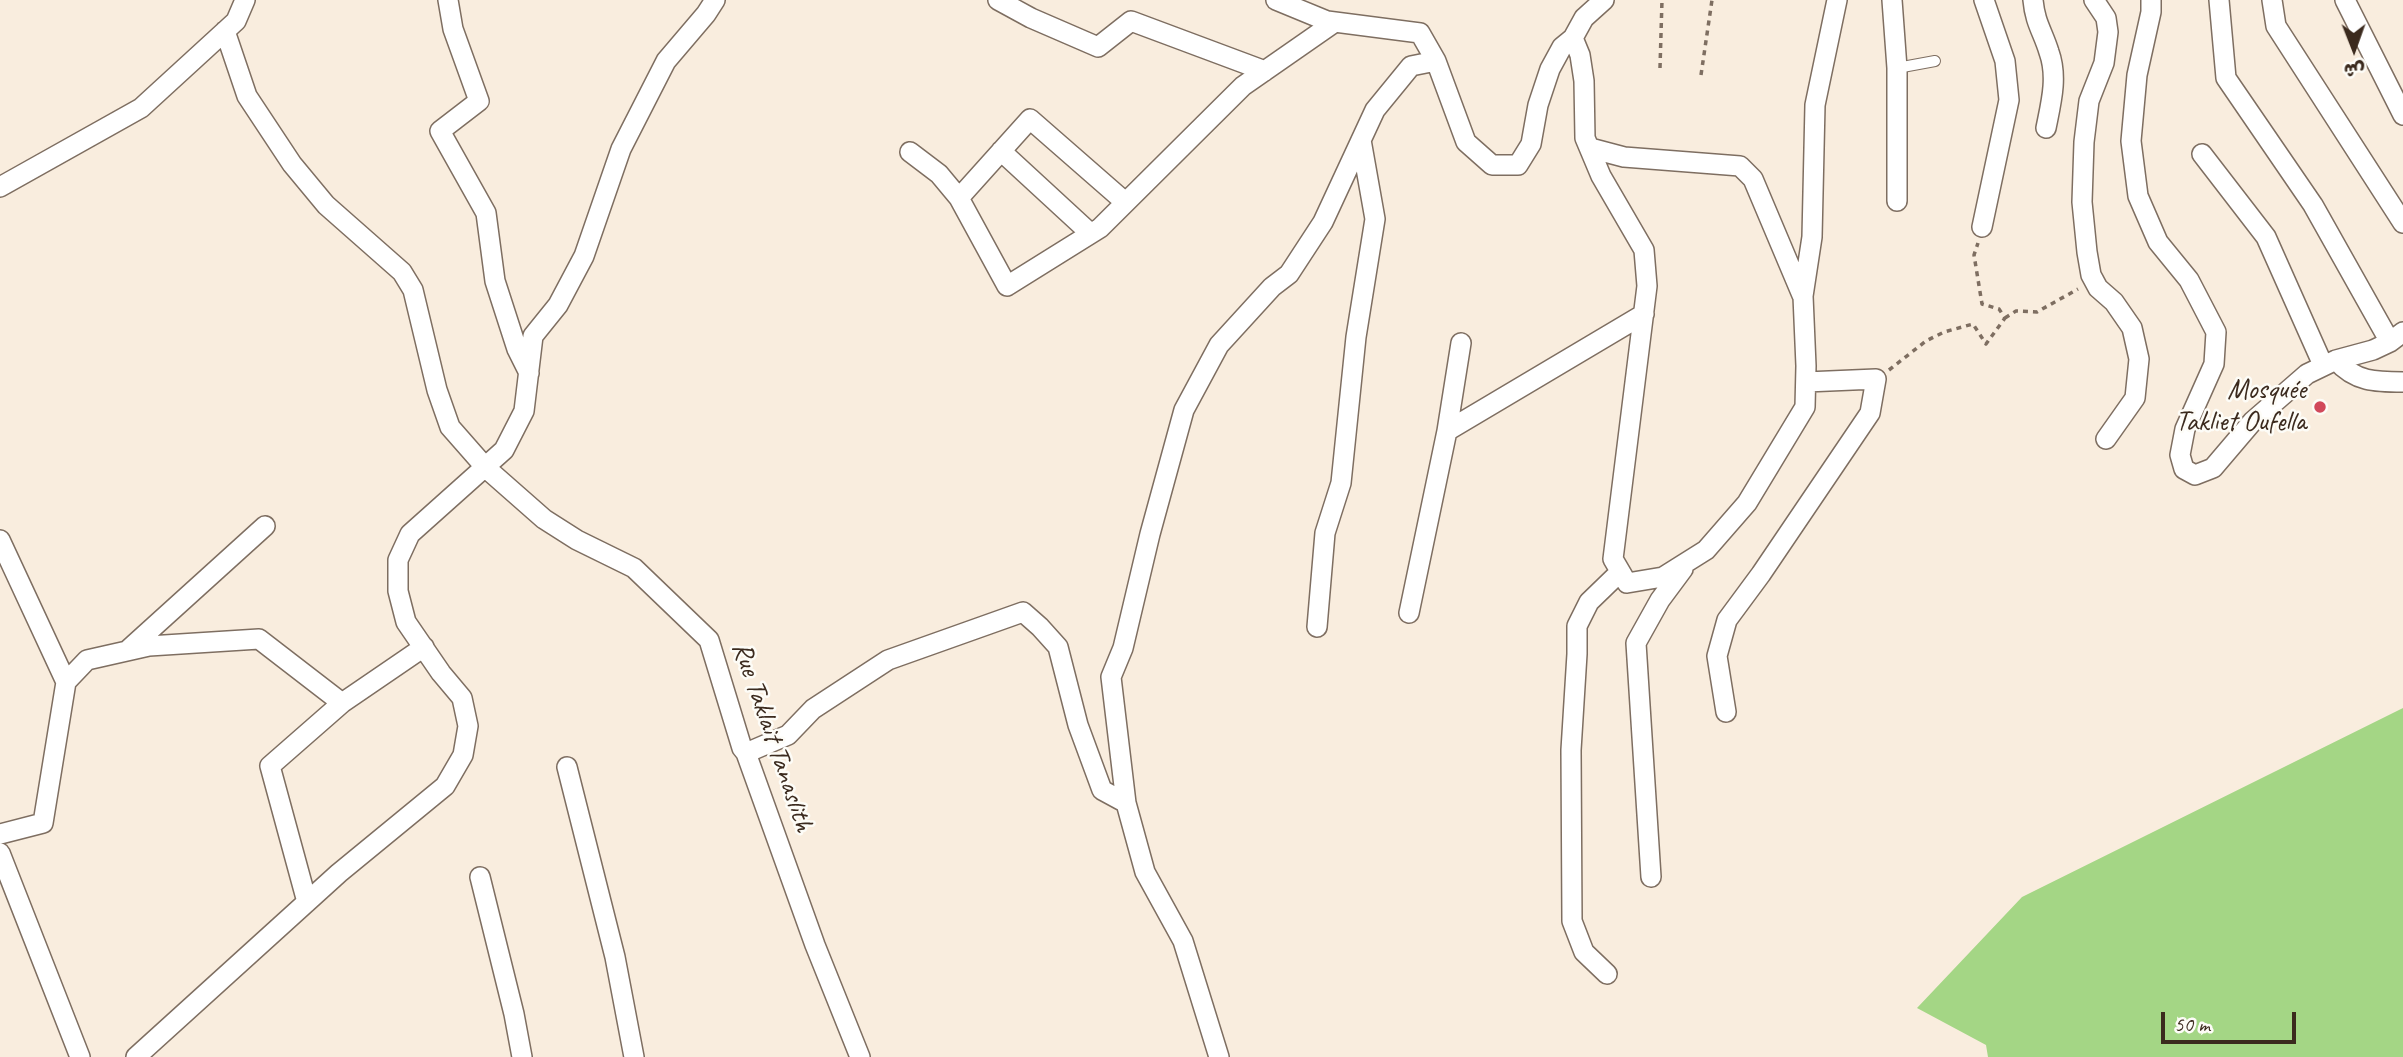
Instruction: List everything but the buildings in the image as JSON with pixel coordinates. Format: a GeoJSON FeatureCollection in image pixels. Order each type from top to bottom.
{"type":"FeatureCollection","features":[{"type":"Feature","properties":{"kind":"street"},"geometry":{"type":"LineString","coordinates":[[0,187],[141,108],[236,21],[245,0]]}},
{"type":"Feature","properties":{"kind":"street"},"geometry":{"type":"LineString","coordinates":[[448,0],[453,29],[478,101],[440,131],[486,213],[495,281],[517,349],[530,374]]}},
{"type":"Feature","properties":{"kind":"street"},"geometry":{"type":"LineString","coordinates":[[136,1057],[307,902],[445,786],[463,755],[468,726],[462,698],[406,622],[398,591],[398,560],[410,534],[504,450],[524,411],[533,336],[558,305],[584,256],[621,149],[666,61],[715,0]]}},
{"type":"Feature","properties":{"kind":"street"},"geometry":{"type":"LineString","coordinates":[[998,0],[1031,18],[1098,47],[1131,21],[1265,71]]}},
{"type":"Feature","properties":{"kind":"street"},"geometry":{"type":"LineString","coordinates":[[1276,0],[1327,21],[1420,33],[1436,61],[1466,142],[1492,165],[1518,164],[1531,144],[1538,105],[1550,69],[1562,47],[1573,38],[1584,18],[1604,0]]}},
{"type":"Feature","properties":{"kind":"street"},"geometry":{"type":"LineString","coordinates":[[1573,38],[1580,55],[1584,81],[1585,138],[1601,176],[1644,250],[1647,286],[1613,559],[1626,583],[1662,577],[1706,550],[1747,503],[1804,407],[1802,296],[1812,237],[1815,106],[1837,0]]}},
{"type":"Feature","properties":{"kind":"street"},"geometry":{"type":"LineString","coordinates":[[1892,0],[1897,68],[1897,201]]}},
{"type":"Feature","properties":{"kind":"street"},"geometry":{"type":"LineString","coordinates":[[1982,227],[2009,100],[2005,61],[1984,0]]}},
{"type":"Feature","properties":{"kind":"street"},"geometry":{"type":"LineString","coordinates":[[2033,0],[2034,17],[2050,54],[2054,85],[2046,128]]}},
{"type":"Feature","properties":{"kind":"street"},"geometry":{"type":"LineString","coordinates":[[2094,0],[2106,18],[2108,32],[2104,63],[2090,101],[2084,142],[2082,202],[2091,275],[2098,288],[2114,302],[2132,328],[2139,359],[2135,398],[2106,439]]}},
{"type":"Feature","properties":{"kind":"street"},"geometry":{"type":"LineString","coordinates":[[2151,0],[2151,12],[2137,75],[2131,141],[2138,196],[2158,242],[2189,279],[2216,332],[2214,365],[2185,429],[2180,455],[2184,469],[2194,475],[2213,468],[2253,421],[2292,385],[2329,363],[2355,356],[2396,337],[2313,205],[2226,78],[2219,0]]}},
{"type":"Feature","properties":{"kind":"street"},"geometry":{"type":"LineString","coordinates":[[2272,0],[2276,26],[2403,223]]}},
{"type":"Feature","properties":{"kind":"street"},"geometry":{"type":"LineString","coordinates":[[2344,0],[2403,115]]}},
{"type":"Feature","properties":{"kind":"street"},"geometry":{"type":"LineString","coordinates":[[911,152],[939,174],[959,198],[1007,286],[1100,228],[1243,86],[1335,22]]}},
{"type":"Feature","properties":{"kind":"street","name":"Rue Taklait Tanaslith"},"geometry":{"type":"LineString","coordinates":[[225,31],[247,96],[292,164],[326,205],[402,272],[413,290],[437,390],[450,427],[486,468],[544,519],[577,540],[634,568],[709,640],[742,748],[860,1057]]}},
{"type":"Feature","properties":{"kind":"street"},"geometry":{"type":"LineString","coordinates":[[1219,1057],[1183,940],[1145,872],[1126,803],[1111,677],[1123,648],[1150,534],[1184,410],[1219,345],[1272,288],[1289,274],[1323,222],[1375,110],[1411,66],[1436,61]]}},
{"type":"Feature","properties":{"kind":"street"},"geometry":{"type":"LineString","coordinates":[[959,198],[1030,119],[1125,202]]}},
{"type":"Feature","properties":{"kind":"street"},"geometry":{"type":"LineString","coordinates":[[1317,627],[1325,533],[1341,483],[1356,337],[1374,219],[1361,140]]}},
{"type":"Feature","properties":{"kind":"street"},"geometry":{"type":"LineString","coordinates":[[1590,148],[1624,157],[1740,166],[1753,179],[1802,296]]}},
{"type":"Feature","properties":{"kind":"street"},"geometry":{"type":"LineString","coordinates":[[1001,151],[1090,233]]}},
{"type":"Feature","properties":{"kind":"street"},"geometry":{"type":"LineString","coordinates":[[2202,154],[2266,237],[2329,363],[2365,380],[2403,382]]}},
{"type":"Feature","properties":{"kind":"street"},"geometry":{"type":"LineString","coordinates":[[1447,431],[1644,314]]}},
{"type":"Feature","properties":{"kind":"street"},"geometry":{"type":"LineString","coordinates":[[1409,613],[1447,431],[1461,344]]}},
{"type":"Feature","properties":{"kind":"street"},"geometry":{"type":"LineString","coordinates":[[1726,712],[1717,656],[1727,620],[1870,413],[1876,379],[1805,382]]}},
{"type":"Feature","properties":{"kind":"street"},"geometry":{"type":"LineString","coordinates":[[127,651],[265,526]]}},
{"type":"Feature","properties":{"kind":"street"},"geometry":{"type":"LineString","coordinates":[[0,540],[66,682],[43,823],[0,834]]}},
{"type":"Feature","properties":{"kind":"street"},"geometry":{"type":"LineString","coordinates":[[1651,877],[1636,643],[1660,600],[1690,560]]}},
{"type":"Feature","properties":{"kind":"street"},"geometry":{"type":"LineString","coordinates":[[1607,974],[1584,952],[1572,920],[1571,750],[1577,626],[1589,603],[1620,572]]}},
{"type":"Feature","properties":{"kind":"street"},"geometry":{"type":"LineString","coordinates":[[746,753],[788,735],[813,709],[888,660],[1023,612],[1041,627],[1058,647],[1078,725],[1102,790],[1126,803]]}},
{"type":"Feature","properties":{"kind":"street"},"geometry":{"type":"LineString","coordinates":[[66,682],[87,660],[149,646],[259,639],[342,703]]}},
{"type":"Feature","properties":{"kind":"street"},"geometry":{"type":"LineString","coordinates":[[307,902],[270,766],[342,703],[424,647]]}},
{"type":"Feature","properties":{"kind":"street"},"geometry":{"type":"LineString","coordinates":[[567,767],[615,957],[634,1057]]}},
{"type":"Feature","properties":{"kind":"street"},"geometry":{"type":"LineString","coordinates":[[0,853],[80,1057]]}},
{"type":"Feature","properties":{"kind":"street"},"geometry":{"type":"LineString","coordinates":[[480,877],[522,1057]]}},
{"type":"Feature","properties":{"kind":"lane"},"geometry":{"type":"LineString","coordinates":[[1897,68],[1935,61]]}},
{"type":"Feature","properties":{"kind":"path"},"geometry":{"type":"LineString","coordinates":[[1660,68],[1662,0]]}},
{"type":"Feature","properties":{"kind":"path"},"geometry":{"type":"LineString","coordinates":[[1701,75],[1713,0]]}},
{"type":"Feature","properties":{"kind":"path"},"geometry":{"type":"LineString","coordinates":[[1982,227],[1974,256],[1982,304],[1999,309],[2005,318]]}},
{"type":"Feature","properties":{"kind":"path"},"geometry":{"type":"LineString","coordinates":[[1876,379],[1919,349],[1926,341],[1944,332],[1973,324],[1986,344],[2005,318],[2016,311],[2037,313],[2077,288],[2094,292],[2098,288]]}},
{"type":"Feature","properties":{"kind":"green space"},"geometry":{"type":"Polygon","coordinates":[[[2403,708],[2403,1057],[1988,1057],[1986,1045],[1917,1008],[2022,897],[2403,708]]]}},
{"type":"Feature","properties":{"kind":"place","name":"Mosquée Takliet Oufella"},"geometry":{"type":"Point","coordinates":[2320,407]}}]}
